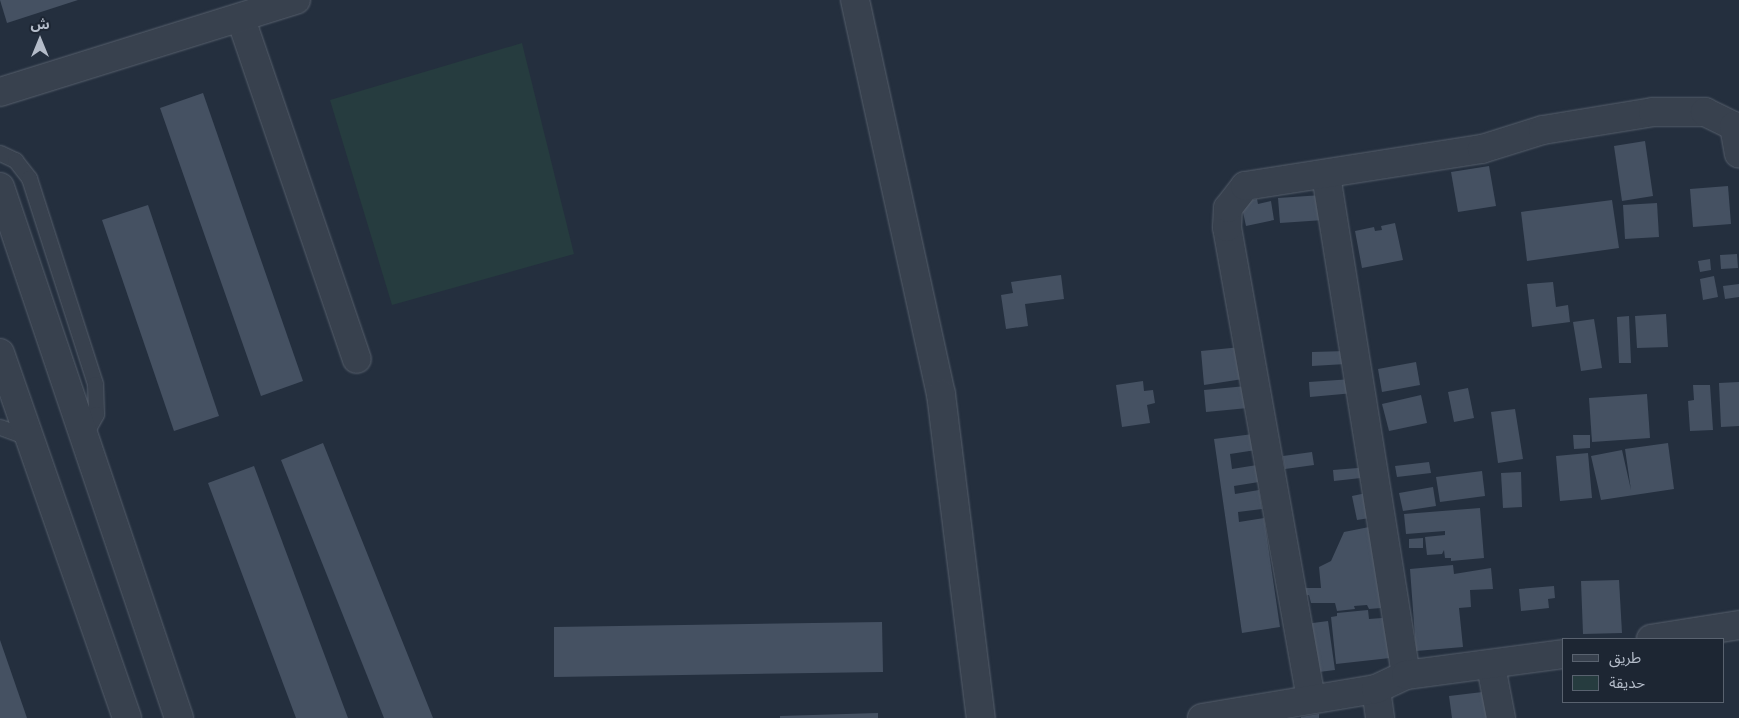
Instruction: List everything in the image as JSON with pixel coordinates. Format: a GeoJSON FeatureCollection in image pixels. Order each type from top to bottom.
{"type":"FeatureCollection","features":[{"type":"Feature","properties":{"kind":"street"},"geometry":{"type":"LineString","coordinates":[[0,92],[240,19],[296,0]]}},
{"type":"Feature","properties":{"kind":"street"},"geometry":{"type":"LineString","coordinates":[[855,0],[941,394],[981,718]]}},
{"type":"Feature","properties":{"kind":"street"},"geometry":{"type":"LineString","coordinates":[[240,19],[357,359]]}},
{"type":"Feature","properties":{"kind":"street"},"geometry":{"type":"LineString","coordinates":[[1311,699],[1227,227],[1228,208],[1245,186],[1326,175],[1386,163],[1482,150],[1543,130],[1653,112],[1705,112],[1734,126],[1739,154]]}},
{"type":"Feature","properties":{"kind":"street"},"geometry":{"type":"LineString","coordinates":[[1326,175],[1406,675]]}},
{"type":"Feature","properties":{"kind":"street"},"geometry":{"type":"LineString","coordinates":[[0,188],[179,718]]}},
{"type":"Feature","properties":{"kind":"street"},"geometry":{"type":"LineString","coordinates":[[0,352],[127,718]]}},
{"type":"Feature","properties":{"kind":"street"},"geometry":{"type":"LineString","coordinates":[[1657,638],[1739,625]]}},
{"type":"Feature","properties":{"kind":"street"},"geometry":{"type":"LineString","coordinates":[[1202,718],[1246,714],[1311,699],[1376,689],[1406,675],[1491,666],[1562,654]]}},
{"type":"Feature","properties":{"kind":"street"},"geometry":{"type":"LineString","coordinates":[[1491,666],[1501,718]]}},
{"type":"Feature","properties":{"kind":"street"},"geometry":{"type":"LineString","coordinates":[[1376,689],[1380,718]]}},
{"type":"Feature","properties":{"kind":"lane"},"geometry":{"type":"LineString","coordinates":[[0,153],[15,160],[29,178],[95,384],[96,414],[84,436]]}},
{"type":"Feature","properties":{"kind":"lane"},"geometry":{"type":"LineString","coordinates":[[0,427],[30,438]]}},
{"type":"Feature","properties":{"kind":"green space"},"geometry":{"type":"Polygon","coordinates":[[[522,43],[574,254],[392,305],[330,100],[522,43]]]}},
{"type":"Feature","properties":{"kind":"building"},"geometry":{"type":"Polygon","coordinates":[[[0,0],[78,0],[7,23],[0,0]]]}},
{"type":"Feature","properties":{"kind":"building"},"geometry":{"type":"Polygon","coordinates":[[[203,93],[303,381],[261,396],[160,108],[203,93]]]}},
{"type":"Feature","properties":{"kind":"building"},"geometry":{"type":"Polygon","coordinates":[[[1645,141],[1653,196],[1622,201],[1614,146],[1645,141]]]}},
{"type":"Feature","properties":{"kind":"building"},"geometry":{"type":"Polygon","coordinates":[[[1489,166],[1496,206],[1458,212],[1451,172],[1489,166]]]}},
{"type":"Feature","properties":{"kind":"building"},"geometry":{"type":"Polygon","coordinates":[[[1728,186],[1731,224],[1693,227],[1690,189],[1728,186]]]}},
{"type":"Feature","properties":{"kind":"building"},"geometry":{"type":"Polygon","coordinates":[[[1322,195],[1324,220],[1280,223],[1278,198],[1322,195]]]}},
{"type":"Feature","properties":{"kind":"building"},"geometry":{"type":"Polygon","coordinates":[[[1257,199],[1258,204],[1271,201],[1274,220],[1246,226],[1241,203],[1257,199]]]}},
{"type":"Feature","properties":{"kind":"building"},"geometry":{"type":"Polygon","coordinates":[[[1612,200],[1619,248],[1527,261],[1521,212],[1612,200]]]}},
{"type":"Feature","properties":{"kind":"building"},"geometry":{"type":"Polygon","coordinates":[[[1657,203],[1659,237],[1625,239],[1623,205],[1657,203]]]}},
{"type":"Feature","properties":{"kind":"building"},"geometry":{"type":"Polygon","coordinates":[[[148,205],[219,416],[174,431],[102,220],[148,205]]]}},
{"type":"Feature","properties":{"kind":"building"},"geometry":{"type":"Polygon","coordinates":[[[1395,223],[1403,260],[1362,268],[1355,231],[1374,227],[1375,231],[1382,230],[1381,226],[1395,223]]]}},
{"type":"Feature","properties":{"kind":"building"},"geometry":{"type":"Polygon","coordinates":[[[1737,254],[1738,268],[1721,269],[1720,255],[1737,254]]]}},
{"type":"Feature","properties":{"kind":"building"},"geometry":{"type":"Polygon","coordinates":[[[1710,259],[1711,270],[1700,272],[1698,261],[1710,259]]]}},
{"type":"Feature","properties":{"kind":"building"},"geometry":{"type":"Polygon","coordinates":[[[1061,275],[1064,299],[1025,304],[1028,326],[1006,329],[1001,295],[1013,293],[1011,282],[1061,275]]]}},
{"type":"Feature","properties":{"kind":"building"},"geometry":{"type":"Polygon","coordinates":[[[1714,276],[1718,297],[1703,300],[1700,279],[1714,276]]]}},
{"type":"Feature","properties":{"kind":"building"},"geometry":{"type":"Polygon","coordinates":[[[1553,282],[1556,307],[1568,305],[1570,322],[1532,327],[1527,284],[1553,282]]]}},
{"type":"Feature","properties":{"kind":"building"},"geometry":{"type":"Polygon","coordinates":[[[1739,284],[1739,297],[1725,299],[1723,286],[1739,284]]]}},
{"type":"Feature","properties":{"kind":"building"},"geometry":{"type":"Polygon","coordinates":[[[1666,314],[1668,347],[1637,348],[1635,316],[1666,314]]]}},
{"type":"Feature","properties":{"kind":"building"},"geometry":{"type":"Polygon","coordinates":[[[1629,316],[1631,363],[1619,363],[1617,317],[1629,316]]]}},
{"type":"Feature","properties":{"kind":"building"},"geometry":{"type":"Polygon","coordinates":[[[1594,319],[1602,368],[1581,371],[1573,322],[1594,319]]]}},
{"type":"Feature","properties":{"kind":"building"},"geometry":{"type":"Polygon","coordinates":[[[1241,347],[1243,379],[1204,385],[1201,351],[1241,347]]]}},
{"type":"Feature","properties":{"kind":"building"},"geometry":{"type":"Polygon","coordinates":[[[1346,351],[1346,364],[1312,366],[1312,352],[1346,351]]]}},
{"type":"Feature","properties":{"kind":"building"},"geometry":{"type":"Polygon","coordinates":[[[1416,362],[1420,385],[1382,392],[1378,369],[1416,362]]]}},
{"type":"Feature","properties":{"kind":"building"},"geometry":{"type":"Polygon","coordinates":[[[1352,379],[1354,393],[1310,397],[1309,382],[1352,379]]]}},
{"type":"Feature","properties":{"kind":"building"},"geometry":{"type":"Polygon","coordinates":[[[1143,381],[1144,391],[1153,390],[1155,403],[1147,405],[1150,423],[1122,427],[1116,385],[1143,381]]]}},
{"type":"Feature","properties":{"kind":"building"},"geometry":{"type":"Polygon","coordinates":[[[1739,382],[1739,426],[1721,427],[1719,383],[1739,382]]]}},
{"type":"Feature","properties":{"kind":"building"},"geometry":{"type":"Polygon","coordinates":[[[1693,385],[1710,385],[1713,430],[1690,431],[1688,401],[1694,400],[1693,385]]]}},
{"type":"Feature","properties":{"kind":"building"},"geometry":{"type":"Polygon","coordinates":[[[1246,386],[1248,408],[1206,412],[1204,390],[1246,386]]]}},
{"type":"Feature","properties":{"kind":"building"},"geometry":{"type":"Polygon","coordinates":[[[1468,388],[1474,418],[1454,422],[1448,392],[1468,388]]]}},
{"type":"Feature","properties":{"kind":"building"},"geometry":{"type":"Polygon","coordinates":[[[1647,394],[1650,438],[1592,442],[1589,398],[1647,394]]]}},
{"type":"Feature","properties":{"kind":"building"},"geometry":{"type":"Polygon","coordinates":[[[1421,395],[1427,423],[1389,431],[1382,404],[1421,395]]]}},
{"type":"Feature","properties":{"kind":"building"},"geometry":{"type":"Polygon","coordinates":[[[1515,409],[1523,459],[1498,463],[1491,412],[1515,409]]]}},
{"type":"Feature","properties":{"kind":"building"},"geometry":{"type":"Polygon","coordinates":[[[1253,434],[1256,450],[1230,454],[1232,469],[1257,465],[1259,482],[1234,486],[1235,494],[1259,490],[1262,509],[1238,512],[1239,522],[1264,518],[1280,627],[1242,633],[1214,439],[1253,434]]]}},
{"type":"Feature","properties":{"kind":"building"},"geometry":{"type":"Polygon","coordinates":[[[1573,435],[1590,435],[1590,448],[1574,449],[1573,435]]]}},
{"type":"Feature","properties":{"kind":"building"},"geometry":{"type":"Polygon","coordinates":[[[323,443],[433,718],[384,718],[281,460],[323,443]]]}},
{"type":"Feature","properties":{"kind":"building"},"geometry":{"type":"Polygon","coordinates":[[[1668,443],[1674,489],[1601,500],[1591,456],[1622,450],[1631,490],[1625,449],[1668,443]]]}},
{"type":"Feature","properties":{"kind":"building"},"geometry":{"type":"Polygon","coordinates":[[[1312,452],[1314,465],[1285,469],[1283,456],[1312,452]]]}},
{"type":"Feature","properties":{"kind":"building"},"geometry":{"type":"Polygon","coordinates":[[[1588,453],[1592,498],[1560,501],[1556,456],[1588,453]]]}},
{"type":"Feature","properties":{"kind":"building"},"geometry":{"type":"Polygon","coordinates":[[[1429,462],[1431,473],[1397,477],[1395,466],[1429,462]]]}},
{"type":"Feature","properties":{"kind":"building"},"geometry":{"type":"Polygon","coordinates":[[[254,466],[348,718],[296,718],[208,483],[254,466]]]}},
{"type":"Feature","properties":{"kind":"building"},"geometry":{"type":"Polygon","coordinates":[[[1370,467],[1370,477],[1334,481],[1333,470],[1370,467]]]}},
{"type":"Feature","properties":{"kind":"building"},"geometry":{"type":"Polygon","coordinates":[[[1482,471],[1485,496],[1440,502],[1436,477],[1482,471]]]}},
{"type":"Feature","properties":{"kind":"building"},"geometry":{"type":"Polygon","coordinates":[[[1521,472],[1522,507],[1503,508],[1501,473],[1521,472]]]}},
{"type":"Feature","properties":{"kind":"building"},"geometry":{"type":"Polygon","coordinates":[[[1433,487],[1436,506],[1403,511],[1399,493],[1433,487]]]}},
{"type":"Feature","properties":{"kind":"building"},"geometry":{"type":"Polygon","coordinates":[[[1371,492],[1376,517],[1357,520],[1352,496],[1371,492]]]}},
{"type":"Feature","properties":{"kind":"building"},"geometry":{"type":"Polygon","coordinates":[[[1480,508],[1484,558],[1451,561],[1451,558],[1445,558],[1444,550],[1442,554],[1427,555],[1425,537],[1445,535],[1445,531],[1406,534],[1404,514],[1480,508]]]}},
{"type":"Feature","properties":{"kind":"building"},"geometry":{"type":"Polygon","coordinates":[[[1379,525],[1393,607],[1369,609],[1367,605],[1354,606],[1355,609],[1337,611],[1335,603],[1311,603],[1309,595],[1302,596],[1301,588],[1321,588],[1319,567],[1331,561],[1344,532],[1379,525]]]}},
{"type":"Feature","properties":{"kind":"building"},"geometry":{"type":"Polygon","coordinates":[[[1423,538],[1423,548],[1409,548],[1409,539],[1423,538]]]}},
{"type":"Feature","properties":{"kind":"building"},"geometry":{"type":"Polygon","coordinates":[[[1453,565],[1454,574],[1491,568],[1493,589],[1470,590],[1471,607],[1459,608],[1463,647],[1416,651],[1410,569],[1453,565]]]}},
{"type":"Feature","properties":{"kind":"building"},"geometry":{"type":"Polygon","coordinates":[[[1619,580],[1622,633],[1583,634],[1581,581],[1619,580]]]}},
{"type":"Feature","properties":{"kind":"building"},"geometry":{"type":"Polygon","coordinates":[[[1554,586],[1555,598],[1548,599],[1549,608],[1521,611],[1519,589],[1554,586]]]}},
{"type":"Feature","properties":{"kind":"building"},"geometry":{"type":"Polygon","coordinates":[[[1368,610],[1369,619],[1395,617],[1399,657],[1336,664],[1331,617],[1337,616],[1337,613],[1368,610]]]}},
{"type":"Feature","properties":{"kind":"building"},"geometry":{"type":"Polygon","coordinates":[[[1328,621],[1335,670],[1311,673],[1305,624],[1328,621]]]}},
{"type":"Feature","properties":{"kind":"building"},"geometry":{"type":"Polygon","coordinates":[[[882,622],[883,672],[554,677],[554,627],[882,622]]]}},
{"type":"Feature","properties":{"kind":"building"},"geometry":{"type":"Polygon","coordinates":[[[0,640],[27,718],[0,718],[0,640]]]}},
{"type":"Feature","properties":{"kind":"building"},"geometry":{"type":"Polygon","coordinates":[[[1491,691],[1494,718],[1452,718],[1449,696],[1491,691]]]}},
{"type":"Feature","properties":{"kind":"building"},"geometry":{"type":"Polygon","coordinates":[[[878,713],[878,718],[780,718],[780,716],[878,713]]]}},
{"type":"Feature","properties":{"kind":"building"},"geometry":{"type":"Polygon","coordinates":[[[1319,714],[1319,718],[1301,718],[1301,717],[1319,714]]]}}]}
